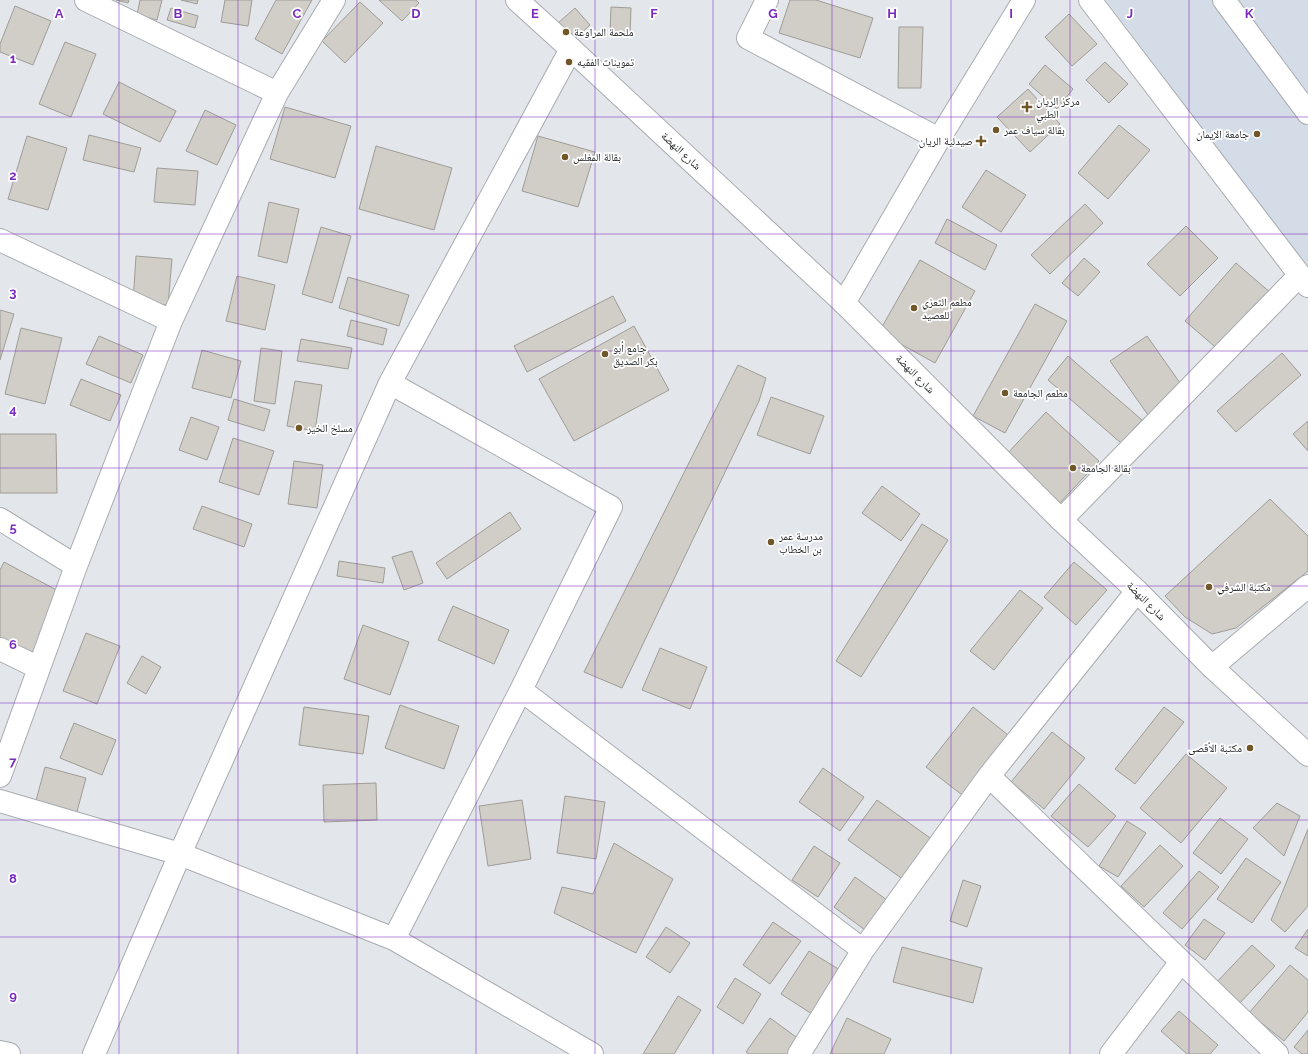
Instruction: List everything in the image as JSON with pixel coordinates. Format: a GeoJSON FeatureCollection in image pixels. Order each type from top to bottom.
{"type":"FeatureCollection","features":[{"type":"Feature","properties":{"kind":"street"},"geometry":{"type":"LineString","coordinates":[[86,0],[277,93]]}},
{"type":"Feature","properties":{"kind":"street"},"geometry":{"type":"LineString","coordinates":[[0,776],[76,566],[171,321],[277,93],[334,0]]}},
{"type":"Feature","properties":{"kind":"street","name":"شارع النهضة"},"geometry":{"type":"LineString","coordinates":[[516,0],[571,48],[844,303],[1061,520],[1137,592],[1212,667],[1308,754]]}},
{"type":"Feature","properties":{"kind":"street"},"geometry":{"type":"LineString","coordinates":[[767,0],[748,38],[939,139]]}},
{"type":"Feature","properties":{"kind":"street"},"geometry":{"type":"LineString","coordinates":[[844,303],[939,139],[1024,0]]}},
{"type":"Feature","properties":{"kind":"street"},"geometry":{"type":"LineString","coordinates":[[1061,520],[1304,281],[1090,0]]}},
{"type":"Feature","properties":{"kind":"street"},"geometry":{"type":"LineString","coordinates":[[1224,0],[1308,113]]}},
{"type":"Feature","properties":{"kind":"street"},"geometry":{"type":"LineString","coordinates":[[94,1054],[180,854],[390,383],[571,48]]}},
{"type":"Feature","properties":{"kind":"street"},"geometry":{"type":"LineString","coordinates":[[0,240],[171,321]]}},
{"type":"Feature","properties":{"kind":"street"},"geometry":{"type":"LineString","coordinates":[[390,383],[611,507],[522,690],[394,938]]}},
{"type":"Feature","properties":{"kind":"street"},"geometry":{"type":"LineString","coordinates":[[0,519],[76,566]]}},
{"type":"Feature","properties":{"kind":"street"},"geometry":{"type":"LineString","coordinates":[[1212,667],[1308,586]]}},
{"type":"Feature","properties":{"kind":"street"},"geometry":{"type":"LineString","coordinates":[[799,1054],[863,950],[989,776],[1137,592]]}},
{"type":"Feature","properties":{"kind":"street"},"geometry":{"type":"LineString","coordinates":[[0,649],[39,668]]}},
{"type":"Feature","properties":{"kind":"street"},"geometry":{"type":"LineString","coordinates":[[522,690],[863,950]]}},
{"type":"Feature","properties":{"kind":"street"},"geometry":{"type":"LineString","coordinates":[[989,776],[1277,1054]]}},
{"type":"Feature","properties":{"kind":"street"},"geometry":{"type":"LineString","coordinates":[[0,801],[180,854],[394,938],[592,1054]]}},
{"type":"Feature","properties":{"kind":"street"},"geometry":{"type":"LineString","coordinates":[[1111,1054],[1181,962]]}},
{"type":"Feature","properties":{"kind":"street"},"geometry":{"type":"LineString","coordinates":[[0,1052],[9,1054]]}},
{"type":"Feature","properties":{"kind":"shaded area","name":"جامعة الإيمان"},"geometry":{"type":"Polygon","coordinates":[[[1106,0],[1308,0],[1308,269],[1106,0]]]}},
{"type":"Feature","properties":{"kind":"building"},"geometry":{"type":"Polygon","coordinates":[[[116,0],[129,0],[128,3],[116,0]]]}},
{"type":"Feature","properties":{"kind":"building"},"geometry":{"type":"Polygon","coordinates":[[[140,0],[162,0],[157,20],[137,15],[140,0]]]}},
{"type":"Feature","properties":{"kind":"building"},"geometry":{"type":"Polygon","coordinates":[[[181,0],[198,0],[197,4],[181,0]]]}},
{"type":"Feature","properties":{"kind":"building"},"geometry":{"type":"Polygon","coordinates":[[[225,0],[252,0],[248,26],[221,22],[225,0]]]}},
{"type":"Feature","properties":{"kind":"building"},"geometry":{"type":"Polygon","coordinates":[[[276,0],[312,0],[282,54],[255,39],[276,0]]]}},
{"type":"Feature","properties":{"kind":"building"},"geometry":{"type":"Polygon","coordinates":[[[379,0],[416,0],[419,3],[402,21],[379,0]]]}},
{"type":"Feature","properties":{"kind":"building"},"geometry":{"type":"Polygon","coordinates":[[[790,0],[816,0],[873,18],[860,58],[779,33],[790,0]]]}},
{"type":"Feature","properties":{"kind":"building"},"geometry":{"type":"Polygon","coordinates":[[[360,2],[383,23],[345,63],[322,41],[360,2]]]}},
{"type":"Feature","properties":{"kind":"building"},"geometry":{"type":"Polygon","coordinates":[[[15,6],[51,21],[33,65],[0,52],[0,44],[15,6]]]}},
{"type":"Feature","properties":{"kind":"building"},"geometry":{"type":"Polygon","coordinates":[[[611,7],[631,8],[630,35],[610,34],[611,7]]]}},
{"type":"Feature","properties":{"kind":"building"},"geometry":{"type":"Polygon","coordinates":[[[171,8],[198,16],[195,28],[167,20],[171,8]]]}},
{"type":"Feature","properties":{"kind":"building"},"geometry":{"type":"Polygon","coordinates":[[[575,8],[590,25],[574,40],[558,23],[575,8]]]}},
{"type":"Feature","properties":{"kind":"building"},"geometry":{"type":"Polygon","coordinates":[[[1069,14],[1097,44],[1072,66],[1045,37],[1069,14]]]}},
{"type":"Feature","properties":{"kind":"building"},"geometry":{"type":"Polygon","coordinates":[[[899,27],[923,27],[921,88],[898,88],[899,27]]]}},
{"type":"Feature","properties":{"kind":"building"},"geometry":{"type":"Polygon","coordinates":[[[65,42],[96,54],[71,117],[39,104],[65,42]]]}},
{"type":"Feature","properties":{"kind":"building"},"geometry":{"type":"Polygon","coordinates":[[[1105,62],[1128,84],[1109,103],[1086,80],[1105,62]]]}},
{"type":"Feature","properties":{"kind":"building"},"geometry":{"type":"Polygon","coordinates":[[[1045,65],[1073,89],[1057,109],[1029,84],[1045,65]]]}},
{"type":"Feature","properties":{"kind":"building"},"geometry":{"type":"Polygon","coordinates":[[[119,82],[176,111],[160,142],[103,114],[119,82]]]}},
{"type":"Feature","properties":{"kind":"building"},"geometry":{"type":"Polygon","coordinates":[[[1028,89],[1060,124],[1030,152],[997,117],[1028,89]]]}},
{"type":"Feature","properties":{"kind":"building"},"geometry":{"type":"Polygon","coordinates":[[[285,107],[351,126],[335,178],[270,159],[285,107]]]}},
{"type":"Feature","properties":{"kind":"building"},"geometry":{"type":"Polygon","coordinates":[[[205,110],[236,125],[217,165],[186,151],[205,110]]]}},
{"type":"Feature","properties":{"kind":"building"},"geometry":{"type":"Polygon","coordinates":[[[1119,125],[1150,150],[1108,199],[1078,173],[1119,125]]]}},
{"type":"Feature","properties":{"kind":"building"},"geometry":{"type":"Polygon","coordinates":[[[89,135],[141,148],[134,172],[83,160],[89,135]]]}},
{"type":"Feature","properties":{"kind":"building"},"geometry":{"type":"Polygon","coordinates":[[[27,136],[67,148],[48,210],[8,199],[27,136]]]}},
{"type":"Feature","properties":{"kind":"building"},"geometry":{"type":"Polygon","coordinates":[[[538,136],[595,152],[578,207],[522,191],[538,136]]]}},
{"type":"Feature","properties":{"kind":"building"},"geometry":{"type":"Polygon","coordinates":[[[376,146],[452,168],[434,230],[359,209],[376,146]]]}},
{"type":"Feature","properties":{"kind":"building"},"geometry":{"type":"Polygon","coordinates":[[[157,168],[198,171],[195,205],[154,202],[157,168]]]}},
{"type":"Feature","properties":{"kind":"building"},"geometry":{"type":"Polygon","coordinates":[[[986,170],[1026,195],[1001,232],[962,207],[986,170]]]}},
{"type":"Feature","properties":{"kind":"building"},"geometry":{"type":"Polygon","coordinates":[[[269,202],[299,209],[287,263],[258,256],[269,202]]]}},
{"type":"Feature","properties":{"kind":"building"},"geometry":{"type":"Polygon","coordinates":[[[1085,204],[1103,223],[1050,274],[1031,255],[1085,204]]]}},
{"type":"Feature","properties":{"kind":"building"},"geometry":{"type":"Polygon","coordinates":[[[947,219],[997,245],[985,270],[935,243],[947,219]]]}},
{"type":"Feature","properties":{"kind":"building"},"geometry":{"type":"Polygon","coordinates":[[[1186,226],[1218,258],[1180,296],[1147,264],[1186,226]]]}},
{"type":"Feature","properties":{"kind":"building"},"geometry":{"type":"Polygon","coordinates":[[[321,227],[351,236],[332,303],[302,294],[321,227]]]}},
{"type":"Feature","properties":{"kind":"building"},"geometry":{"type":"Polygon","coordinates":[[[136,256],[172,259],[168,305],[133,302],[136,256]]]}},
{"type":"Feature","properties":{"kind":"building"},"geometry":{"type":"Polygon","coordinates":[[[1084,258],[1100,272],[1078,296],[1062,283],[1084,258]]]}},
{"type":"Feature","properties":{"kind":"building"},"geometry":{"type":"Polygon","coordinates":[[[920,260],[975,291],[935,363],[879,332],[920,260]]]}},
{"type":"Feature","properties":{"kind":"building"},"geometry":{"type":"Polygon","coordinates":[[[1236,263],[1272,294],[1221,352],[1185,321],[1236,263]]]}},
{"type":"Feature","properties":{"kind":"building"},"geometry":{"type":"Polygon","coordinates":[[[237,276],[275,285],[265,330],[226,321],[237,276]]]}},
{"type":"Feature","properties":{"kind":"building"},"geometry":{"type":"Polygon","coordinates":[[[348,277],[409,295],[399,326],[339,308],[348,277]]]}},
{"type":"Feature","properties":{"kind":"building"},"geometry":{"type":"Polygon","coordinates":[[[613,296],[626,321],[527,372],[514,346],[613,296]]]}},
{"type":"Feature","properties":{"kind":"building"},"geometry":{"type":"Polygon","coordinates":[[[1035,304],[1067,321],[1005,433],[973,416],[1035,304]]]}},
{"type":"Feature","properties":{"kind":"building"},"geometry":{"type":"Polygon","coordinates":[[[0,310],[14,314],[0,360],[0,310]]]}},
{"type":"Feature","properties":{"kind":"building"},"geometry":{"type":"Polygon","coordinates":[[[351,320],[387,329],[383,345],[347,336],[351,320]]]}},
{"type":"Feature","properties":{"kind":"building"},"geometry":{"type":"Polygon","coordinates":[[[634,326],[669,390],[574,441],[539,379],[634,326]]]}},
{"type":"Feature","properties":{"kind":"building"},"geometry":{"type":"Polygon","coordinates":[[[21,328],[62,338],[45,404],[5,394],[21,328]]]}},
{"type":"Feature","properties":{"kind":"building"},"geometry":{"type":"Polygon","coordinates":[[[99,336],[143,355],[131,383],[86,364],[99,336]]]}},
{"type":"Feature","properties":{"kind":"building"},"geometry":{"type":"Polygon","coordinates":[[[1147,336],[1185,390],[1148,415],[1110,361],[1147,336]]]}},
{"type":"Feature","properties":{"kind":"building"},"geometry":{"type":"Polygon","coordinates":[[[301,339],[352,348],[348,369],[297,361],[301,339]]]}},
{"type":"Feature","properties":{"kind":"building"},"geometry":{"type":"Polygon","coordinates":[[[261,348],[282,351],[275,404],[254,401],[261,348]]]}},
{"type":"Feature","properties":{"kind":"building"},"geometry":{"type":"Polygon","coordinates":[[[202,350],[241,361],[231,398],[192,388],[202,350]]]}},
{"type":"Feature","properties":{"kind":"building"},"geometry":{"type":"Polygon","coordinates":[[[1282,353],[1301,375],[1236,432],[1217,411],[1282,353]]]}},
{"type":"Feature","properties":{"kind":"building"},"geometry":{"type":"Polygon","coordinates":[[[1068,356],[1142,420],[1121,443],[1048,380],[1068,356]]]}},
{"type":"Feature","properties":{"kind":"building"},"geometry":{"type":"Polygon","coordinates":[[[738,365],[766,378],[759,401],[622,688],[584,672],[738,365]]]}},
{"type":"Feature","properties":{"kind":"building"},"geometry":{"type":"Polygon","coordinates":[[[81,379],[121,395],[110,421],[70,405],[81,379]]]}},
{"type":"Feature","properties":{"kind":"building"},"geometry":{"type":"Polygon","coordinates":[[[295,381],[322,385],[315,431],[287,426],[295,381]]]}},
{"type":"Feature","properties":{"kind":"building"},"geometry":{"type":"Polygon","coordinates":[[[771,397],[824,416],[810,454],[757,435],[771,397]]]}},
{"type":"Feature","properties":{"kind":"building"},"geometry":{"type":"Polygon","coordinates":[[[234,399],[270,410],[264,431],[228,420],[234,399]]]}},
{"type":"Feature","properties":{"kind":"building"},"geometry":{"type":"Polygon","coordinates":[[[1046,412],[1099,461],[1058,505],[1005,456],[1046,412]]]}},
{"type":"Feature","properties":{"kind":"building"},"geometry":{"type":"Polygon","coordinates":[[[191,417],[219,427],[207,460],[179,450],[191,417]]]}},
{"type":"Feature","properties":{"kind":"building"},"geometry":{"type":"Polygon","coordinates":[[[1308,421],[1308,451],[1293,434],[1308,421]]]}},
{"type":"Feature","properties":{"kind":"building"},"geometry":{"type":"Polygon","coordinates":[[[0,434],[56,434],[57,493],[0,493],[0,434]]]}},
{"type":"Feature","properties":{"kind":"building"},"geometry":{"type":"Polygon","coordinates":[[[233,438],[274,451],[259,495],[219,482],[233,438]]]}},
{"type":"Feature","properties":{"kind":"building"},"geometry":{"type":"Polygon","coordinates":[[[294,461],[323,465],[317,508],[288,504],[294,461]]]}},
{"type":"Feature","properties":{"kind":"building"},"geometry":{"type":"Polygon","coordinates":[[[882,486],[920,514],[901,541],[862,513],[882,486]]]}},
{"type":"Feature","properties":{"kind":"building"},"geometry":{"type":"Polygon","coordinates":[[[1270,499],[1308,536],[1308,571],[1236,628],[1212,634],[1185,617],[1165,596],[1270,499]]]}},
{"type":"Feature","properties":{"kind":"building"},"geometry":{"type":"Polygon","coordinates":[[[202,506],[252,524],[244,547],[193,529],[202,506]]]}},
{"type":"Feature","properties":{"kind":"building"},"geometry":{"type":"Polygon","coordinates":[[[510,512],[521,529],[447,579],[436,563],[510,512]]]}},
{"type":"Feature","properties":{"kind":"building"},"geometry":{"type":"Polygon","coordinates":[[[922,524],[948,540],[861,677],[836,661],[922,524]]]}},
{"type":"Feature","properties":{"kind":"building"},"geometry":{"type":"Polygon","coordinates":[[[412,551],[423,583],[404,590],[392,557],[412,551]]]}},
{"type":"Feature","properties":{"kind":"building"},"geometry":{"type":"Polygon","coordinates":[[[339,561],[385,568],[383,583],[337,576],[339,561]]]}},
{"type":"Feature","properties":{"kind":"building"},"geometry":{"type":"Polygon","coordinates":[[[4,562],[64,594],[31,655],[0,639],[0,570],[4,562]]]}},
{"type":"Feature","properties":{"kind":"building"},"geometry":{"type":"Polygon","coordinates":[[[1074,562],[1107,590],[1076,625],[1044,597],[1074,562]]]}},
{"type":"Feature","properties":{"kind":"building"},"geometry":{"type":"Polygon","coordinates":[[[1020,590],[1043,608],[994,670],[970,651],[1020,590]]]}},
{"type":"Feature","properties":{"kind":"building"},"geometry":{"type":"Polygon","coordinates":[[[453,606],[509,630],[494,664],[438,640],[453,606]]]}},
{"type":"Feature","properties":{"kind":"building"},"geometry":{"type":"Polygon","coordinates":[[[363,625],[409,642],[390,695],[344,679],[363,625]]]}},
{"type":"Feature","properties":{"kind":"building"},"geometry":{"type":"Polygon","coordinates":[[[86,633],[120,646],[97,704],[63,691],[86,633]]]}},
{"type":"Feature","properties":{"kind":"building"},"geometry":{"type":"Polygon","coordinates":[[[660,648],[707,667],[690,709],[642,690],[660,648]]]}},
{"type":"Feature","properties":{"kind":"building"},"geometry":{"type":"Polygon","coordinates":[[[142,656],[161,667],[146,694],[127,683],[142,656]]]}},
{"type":"Feature","properties":{"kind":"building"},"geometry":{"type":"Polygon","coordinates":[[[400,705],[459,726],[444,769],[385,748],[400,705]]]}},
{"type":"Feature","properties":{"kind":"building"},"geometry":{"type":"Polygon","coordinates":[[[304,707],[369,716],[363,754],[299,745],[304,707]]]}},
{"type":"Feature","properties":{"kind":"building"},"geometry":{"type":"Polygon","coordinates":[[[973,707],[1013,739],[966,798],[926,767],[973,707]]]}},
{"type":"Feature","properties":{"kind":"building"},"geometry":{"type":"Polygon","coordinates":[[[1164,707],[1184,722],[1135,784],[1115,769],[1164,707]]]}},
{"type":"Feature","properties":{"kind":"building"},"geometry":{"type":"Polygon","coordinates":[[[74,723],[116,740],[102,775],[60,758],[74,723]]]}},
{"type":"Feature","properties":{"kind":"building"},"geometry":{"type":"Polygon","coordinates":[[[1052,732],[1085,758],[1044,809],[1011,782],[1052,732]]]}},
{"type":"Feature","properties":{"kind":"building"},"geometry":{"type":"Polygon","coordinates":[[[1186,754],[1227,788],[1181,843],[1140,808],[1186,754]]]}},
{"type":"Feature","properties":{"kind":"building"},"geometry":{"type":"Polygon","coordinates":[[[45,767],[86,778],[75,819],[34,808],[45,767]]]}},
{"type":"Feature","properties":{"kind":"building"},"geometry":{"type":"Polygon","coordinates":[[[823,768],[864,797],[840,831],[799,802],[823,768]]]}},
{"type":"Feature","properties":{"kind":"building"},"geometry":{"type":"Polygon","coordinates":[[[376,783],[377,820],[324,822],[323,785],[376,783]]]}},
{"type":"Feature","properties":{"kind":"building"},"geometry":{"type":"Polygon","coordinates":[[[1079,784],[1116,816],[1088,847],[1051,816],[1079,784]]]}},
{"type":"Feature","properties":{"kind":"building"},"geometry":{"type":"Polygon","coordinates":[[[565,796],[605,802],[596,859],[557,853],[565,796]]]}},
{"type":"Feature","properties":{"kind":"building"},"geometry":{"type":"Polygon","coordinates":[[[522,800],[531,859],[488,866],[479,806],[522,800]]]}},
{"type":"Feature","properties":{"kind":"building"},"geometry":{"type":"Polygon","coordinates":[[[877,800],[933,840],[904,880],[848,840],[877,800]]]}},
{"type":"Feature","properties":{"kind":"building"},"geometry":{"type":"Polygon","coordinates":[[[1277,803],[1300,816],[1284,856],[1253,828],[1277,803]]]}},
{"type":"Feature","properties":{"kind":"building"},"geometry":{"type":"Polygon","coordinates":[[[1220,818],[1248,839],[1221,874],[1193,853],[1220,818]]]}},
{"type":"Feature","properties":{"kind":"building"},"geometry":{"type":"Polygon","coordinates":[[[1127,821],[1146,833],[1118,877],[1099,866],[1127,821]]]}},
{"type":"Feature","properties":{"kind":"building"},"geometry":{"type":"Polygon","coordinates":[[[1308,829],[1308,906],[1285,932],[1271,920],[1308,829]]]}},
{"type":"Feature","properties":{"kind":"building"},"geometry":{"type":"Polygon","coordinates":[[[614,843],[673,879],[636,953],[554,913],[562,887],[593,894],[614,843]]]}},
{"type":"Feature","properties":{"kind":"building"},"geometry":{"type":"Polygon","coordinates":[[[1160,845],[1183,866],[1144,907],[1121,886],[1160,845]]]}},
{"type":"Feature","properties":{"kind":"building"},"geometry":{"type":"Polygon","coordinates":[[[814,846],[840,863],[818,897],[792,880],[814,846]]]}},
{"type":"Feature","properties":{"kind":"building"},"geometry":{"type":"Polygon","coordinates":[[[1246,858],[1281,882],[1252,923],[1217,899],[1246,858]]]}},
{"type":"Feature","properties":{"kind":"building"},"geometry":{"type":"Polygon","coordinates":[[[1199,871],[1219,887],[1182,929],[1163,913],[1199,871]]]}},
{"type":"Feature","properties":{"kind":"building"},"geometry":{"type":"Polygon","coordinates":[[[855,877],[887,900],[865,930],[834,907],[855,877]]]}},
{"type":"Feature","properties":{"kind":"building"},"geometry":{"type":"Polygon","coordinates":[[[963,880],[981,886],[967,927],[950,921],[963,880]]]}},
{"type":"Feature","properties":{"kind":"building"},"geometry":{"type":"Polygon","coordinates":[[[1204,919],[1225,933],[1205,960],[1185,945],[1204,919]]]}},
{"type":"Feature","properties":{"kind":"building"},"geometry":{"type":"Polygon","coordinates":[[[773,922],[801,941],[770,984],[743,965],[773,922]]]}},
{"type":"Feature","properties":{"kind":"building"},"geometry":{"type":"Polygon","coordinates":[[[666,927],[690,943],[670,973],[646,957],[666,927]]]}},
{"type":"Feature","properties":{"kind":"building"},"geometry":{"type":"Polygon","coordinates":[[[1308,929],[1308,956],[1295,948],[1308,929]]]}},
{"type":"Feature","properties":{"kind":"building"},"geometry":{"type":"Polygon","coordinates":[[[1252,945],[1275,966],[1236,1007],[1213,986],[1252,945]]]}},
{"type":"Feature","properties":{"kind":"building"},"geometry":{"type":"Polygon","coordinates":[[[902,947],[982,968],[973,1003],[893,982],[902,947]]]}},
{"type":"Feature","properties":{"kind":"building"},"geometry":{"type":"Polygon","coordinates":[[[809,951],[840,970],[812,1014],[781,994],[809,951]]]}},
{"type":"Feature","properties":{"kind":"building"},"geometry":{"type":"Polygon","coordinates":[[[1290,965],[1308,980],[1308,1012],[1284,1041],[1249,1013],[1290,965]]]}},
{"type":"Feature","properties":{"kind":"building"},"geometry":{"type":"Polygon","coordinates":[[[735,978],[761,994],[743,1024],[717,1007],[735,978]]]}},
{"type":"Feature","properties":{"kind":"building"},"geometry":{"type":"Polygon","coordinates":[[[678,996],[701,1010],[674,1054],[643,1054],[678,996]]]}},
{"type":"Feature","properties":{"kind":"building"},"geometry":{"type":"Polygon","coordinates":[[[1179,1011],[1218,1045],[1210,1054],[1187,1054],[1161,1031],[1179,1011]]]}},
{"type":"Feature","properties":{"kind":"building"},"geometry":{"type":"Polygon","coordinates":[[[770,1018],[803,1042],[794,1054],[749,1054],[746,1052],[770,1018]]]}},
{"type":"Feature","properties":{"kind":"building"},"geometry":{"type":"Polygon","coordinates":[[[847,1018],[891,1039],[884,1054],[830,1054],[847,1018]]]}},
{"type":"Feature","properties":{"kind":"building"},"geometry":{"type":"Polygon","coordinates":[[[1308,1030],[1308,1054],[1302,1054],[1294,1047],[1308,1030]]]}},
{"type":"Feature","properties":{"kind":"place","name":"ملحمة المراوعة"},"geometry":{"type":"Point","coordinates":[566,32]}},
{"type":"Feature","properties":{"kind":"place","name":"تموينات الفقيه"},"geometry":{"type":"Point","coordinates":[569,62]}},
{"type":"Feature","properties":{"kind":"place","name":"مركز الريان الطبي"},"geometry":{"type":"Point","coordinates":[1027,107]}},
{"type":"Feature","properties":{"kind":"place","name":"بقالة سياف عمر"},"geometry":{"type":"Point","coordinates":[996,130]}},
{"type":"Feature","properties":{"kind":"place","name":"جامعة الإيمان"},"geometry":{"type":"Point","coordinates":[1257,134]}},
{"type":"Feature","properties":{"kind":"place","name":"صيدلية الريان"},"geometry":{"type":"Point","coordinates":[981,141]}},
{"type":"Feature","properties":{"kind":"place","name":"بقالة المغلس"},"geometry":{"type":"Point","coordinates":[565,157]}},
{"type":"Feature","properties":{"kind":"place","name":"مطعم التعزي للعصيد"},"geometry":{"type":"Point","coordinates":[914,308]}},
{"type":"Feature","properties":{"kind":"place","name":"جامع أبو بكر الصديق"},"geometry":{"type":"Point","coordinates":[605,354]}},
{"type":"Feature","properties":{"kind":"place","name":"مطعم الجامعة"},"geometry":{"type":"Point","coordinates":[1005,393]}},
{"type":"Feature","properties":{"kind":"place","name":"مسلخ الخير"},"geometry":{"type":"Point","coordinates":[299,428]}},
{"type":"Feature","properties":{"kind":"place","name":"بقالة الجامعة"},"geometry":{"type":"Point","coordinates":[1073,468]}},
{"type":"Feature","properties":{"kind":"place","name":"مدرسة عمر بن الخطاب"},"geometry":{"type":"Point","coordinates":[771,542]}},
{"type":"Feature","properties":{"kind":"place","name":"مكتبة الشرفي"},"geometry":{"type":"Point","coordinates":[1209,587]}},
{"type":"Feature","properties":{"kind":"place","name":"مكتبة الأقصى"},"geometry":{"type":"Point","coordinates":[1250,748]}}]}
